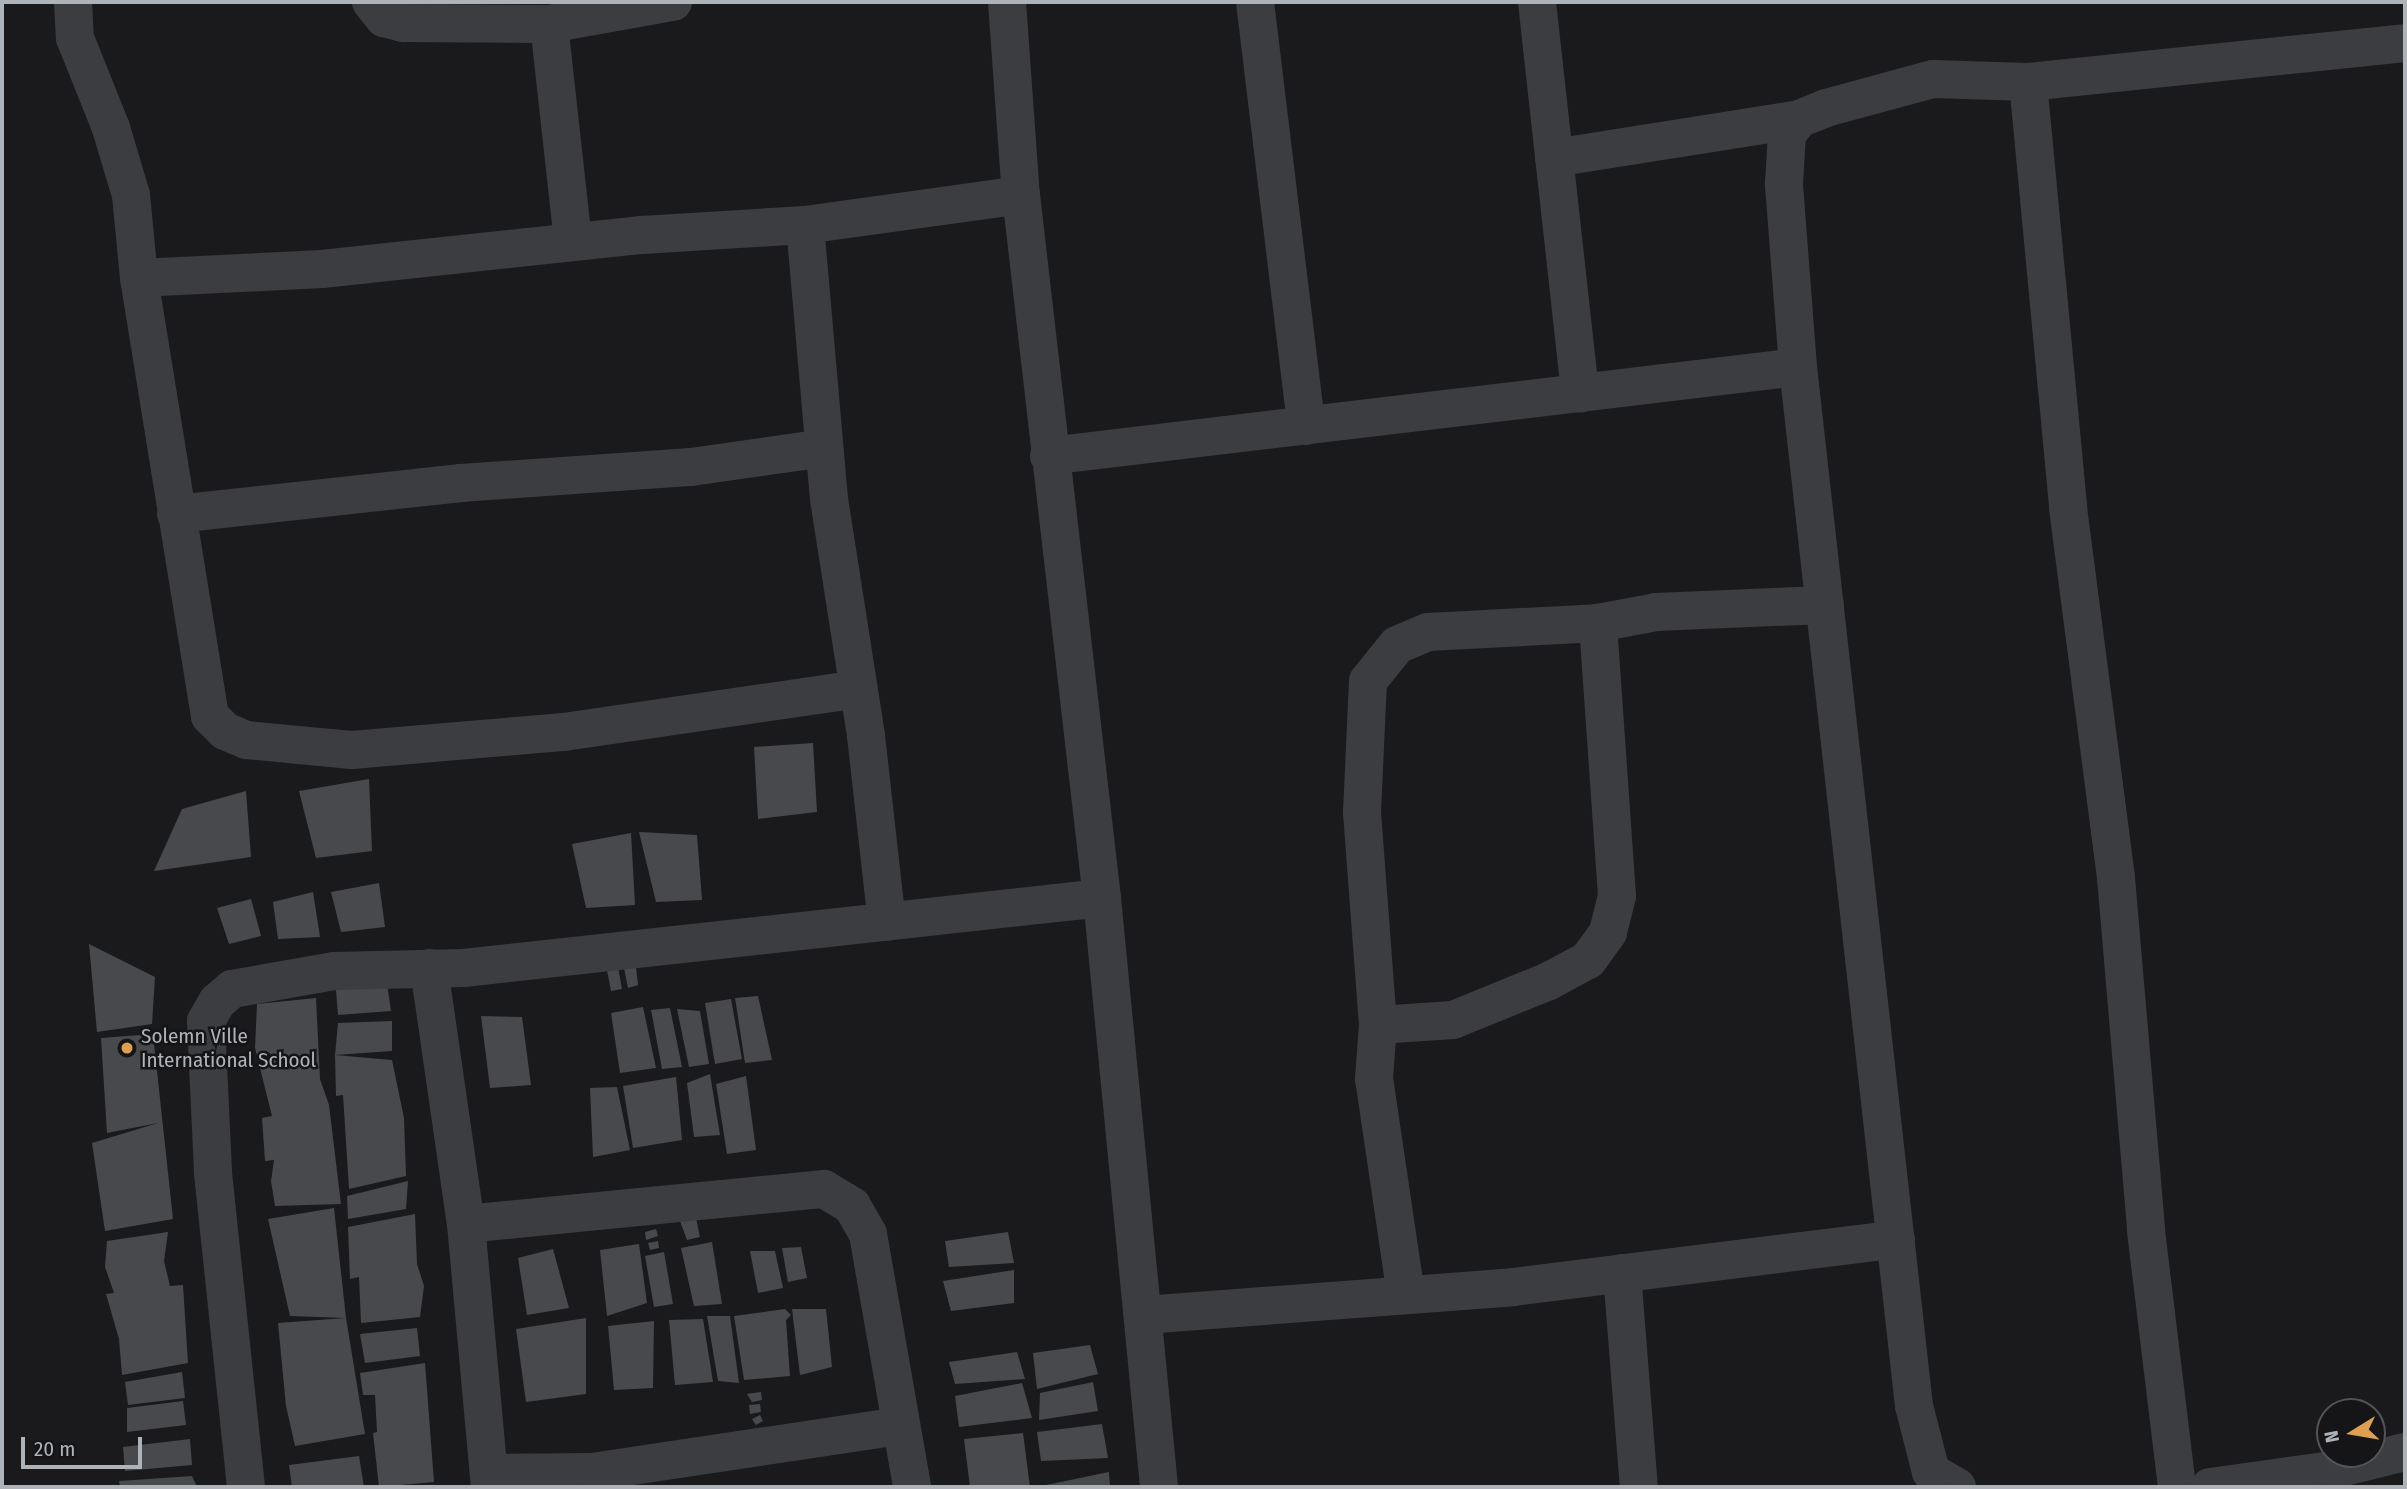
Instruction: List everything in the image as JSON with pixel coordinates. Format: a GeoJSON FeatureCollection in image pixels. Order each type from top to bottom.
{"type":"FeatureCollection","features":[{"type":"Feature","properties":{"kind":"street"},"geometry":{"type":"LineString","coordinates":[[73,2],[75,37],[111,128],[131,195],[139,278],[210,716],[225,732],[246,740],[352,750],[564,732],[858,689]]}},
{"type":"Feature","properties":{"kind":"street"},"geometry":{"type":"LineString","coordinates":[[371,2],[384,18],[404,23],[549,24],[673,2]]}},
{"type":"Feature","properties":{"kind":"street"},"geometry":{"type":"LineString","coordinates":[[1007,2],[1021,195],[1102,898],[1159,1487]]}},
{"type":"Feature","properties":{"kind":"street"},"geometry":{"type":"LineString","coordinates":[[1255,2],[1306,426]]}},
{"type":"Feature","properties":{"kind":"street"},"geometry":{"type":"LineString","coordinates":[[1537,2],[1580,394]]}},
{"type":"Feature","properties":{"kind":"street"},"geometry":{"type":"LineString","coordinates":[[549,24],[573,242]]}},
{"type":"Feature","properties":{"kind":"street"},"geometry":{"type":"LineString","coordinates":[[1554,158],[1799,119],[1933,79],[2028,82],[2405,43]]}},
{"type":"Feature","properties":{"kind":"street"},"geometry":{"type":"LineString","coordinates":[[2028,82],[2068,508],[2116,878],[2146,1231],[2177,1487]]}},
{"type":"Feature","properties":{"kind":"street"},"geometry":{"type":"LineString","coordinates":[[1799,119],[1787,134],[1784,184],[1798,367],[1895,1239],[1917,1419],[1931,1472],[1956,1487]]}},
{"type":"Feature","properties":{"kind":"street"},"geometry":{"type":"LineString","coordinates":[[139,278],[322,270],[573,242],[805,225],[1021,195]]}},
{"type":"Feature","properties":{"kind":"street"},"geometry":{"type":"LineString","coordinates":[[805,225],[824,448],[887,922]]}},
{"type":"Feature","properties":{"kind":"street"},"geometry":{"type":"LineString","coordinates":[[1049,456],[1798,367]]}},
{"type":"Feature","properties":{"kind":"street"},"geometry":{"type":"LineString","coordinates":[[176,514],[461,483],[691,467],[824,448]]}},
{"type":"Feature","properties":{"kind":"street"},"geometry":{"type":"LineString","coordinates":[[1406,1295],[1374,1079],[1378,1025],[1362,813],[1368,681],[1397,645],[1428,632],[1598,623],[1656,612],[1825,605]]}},
{"type":"Feature","properties":{"kind":"street"},"geometry":{"type":"LineString","coordinates":[[1378,1025],[1452,1020],[1477,1010],[1588,960],[1608,932],[1617,896],[1598,623]]}},
{"type":"Feature","properties":{"kind":"street"},"geometry":{"type":"LineString","coordinates":[[246,1487],[213,1171],[206,1021],[217,1002],[232,989],[334,971],[429,968],[1102,898]]}},
{"type":"Feature","properties":{"kind":"street"},"geometry":{"type":"LineString","coordinates":[[429,968],[466,1224],[489,1480],[592,1472],[901,1426]]}},
{"type":"Feature","properties":{"kind":"street"},"geometry":{"type":"LineString","coordinates":[[466,1224],[824,1189],[852,1206],[868,1234],[912,1487]]}},
{"type":"Feature","properties":{"kind":"street"},"geometry":{"type":"LineString","coordinates":[[1144,1315],[1406,1295],[1622,1273],[1895,1239]]}},
{"type":"Feature","properties":{"kind":"street"},"geometry":{"type":"LineString","coordinates":[[1622,1273],[1639,1487]]}},
{"type":"Feature","properties":{"kind":"street"},"geometry":{"type":"LineString","coordinates":[[2210,1487],[2332,1470],[2405,1452]]}},
{"type":"Feature","properties":{"kind":"building"},"geometry":{"type":"Polygon","coordinates":[[[813,743],[817,812],[758,819],[754,747],[813,743]]]}},
{"type":"Feature","properties":{"kind":"building"},"geometry":{"type":"Polygon","coordinates":[[[369,779],[372,851],[316,858],[299,791],[369,779]]]}},
{"type":"Feature","properties":{"kind":"building"},"geometry":{"type":"Polygon","coordinates":[[[246,791],[251,857],[154,871],[182,809],[246,791]]]}},
{"type":"Feature","properties":{"kind":"building"},"geometry":{"type":"Polygon","coordinates":[[[639,832],[697,835],[702,900],[656,902],[639,832]]]}},
{"type":"Feature","properties":{"kind":"building"},"geometry":{"type":"Polygon","coordinates":[[[631,833],[635,905],[586,908],[572,844],[631,833]]]}},
{"type":"Feature","properties":{"kind":"building"},"geometry":{"type":"Polygon","coordinates":[[[379,883],[385,927],[341,932],[331,892],[379,883]]]}},
{"type":"Feature","properties":{"kind":"building"},"geometry":{"type":"Polygon","coordinates":[[[313,892],[320,937],[278,939],[273,902],[313,892]]]}},
{"type":"Feature","properties":{"kind":"building"},"geometry":{"type":"Polygon","coordinates":[[[251,899],[261,936],[229,944],[217,908],[251,899]]]}},
{"type":"Feature","properties":{"kind":"building"},"geometry":{"type":"Polygon","coordinates":[[[89,944],[155,977],[152,1024],[97,1032],[89,944]]]}},
{"type":"Feature","properties":{"kind":"building"},"geometry":{"type":"Polygon","coordinates":[[[618,967],[622,989],[611,991],[607,970],[618,967]]]}},
{"type":"Feature","properties":{"kind":"building"},"geometry":{"type":"Polygon","coordinates":[[[636,967],[638,985],[628,988],[624,968],[636,967]]]}},
{"type":"Feature","properties":{"kind":"building"},"geometry":{"type":"Polygon","coordinates":[[[387,983],[391,1011],[338,1015],[336,990],[387,983]]]}},
{"type":"Feature","properties":{"kind":"building"},"geometry":{"type":"Polygon","coordinates":[[[758,996],[772,1060],[745,1063],[735,998],[758,996]]]}},
{"type":"Feature","properties":{"kind":"building"},"geometry":{"type":"Polygon","coordinates":[[[316,998],[320,1079],[329,1105],[341,1204],[275,1206],[271,1181],[274,1160],[265,1161],[262,1118],[272,1116],[255,1048],[257,1004],[316,998]]]}},
{"type":"Feature","properties":{"kind":"building"},"geometry":{"type":"Polygon","coordinates":[[[731,999],[742,1059],[715,1064],[705,1003],[731,999]]]}},
{"type":"Feature","properties":{"kind":"building"},"geometry":{"type":"Polygon","coordinates":[[[643,1007],[656,1068],[620,1073],[611,1013],[643,1007]]]}},
{"type":"Feature","properties":{"kind":"building"},"geometry":{"type":"Polygon","coordinates":[[[670,1008],[682,1067],[662,1069],[651,1010],[670,1008]]]}},
{"type":"Feature","properties":{"kind":"building"},"geometry":{"type":"Polygon","coordinates":[[[677,1009],[700,1011],[709,1064],[689,1067],[677,1009]]]}},
{"type":"Feature","properties":{"kind":"building"},"geometry":{"type":"Polygon","coordinates":[[[481,1016],[522,1017],[531,1085],[490,1088],[481,1016]]]}},
{"type":"Feature","properties":{"kind":"building"},"geometry":{"type":"Polygon","coordinates":[[[392,1021],[392,1051],[335,1055],[338,1023],[392,1021]]]}},
{"type":"Feature","properties":{"kind":"building"},"geometry":{"type":"Polygon","coordinates":[[[153,1034],[173,1219],[105,1231],[92,1143],[158,1123],[107,1133],[101,1038],[153,1034]]]}},
{"type":"Feature","properties":{"kind":"building"},"geometry":{"type":"Polygon","coordinates":[[[335,1055],[392,1060],[404,1118],[406,1176],[349,1189],[343,1095],[336,1096],[335,1055]]]}},
{"type":"Feature","properties":{"kind":"building"},"geometry":{"type":"Polygon","coordinates":[[[710,1074],[720,1135],[694,1137],[687,1083],[710,1074]]]}},
{"type":"Feature","properties":{"kind":"building"},"geometry":{"type":"Polygon","coordinates":[[[746,1076],[756,1150],[727,1154],[716,1084],[746,1076]]]}},
{"type":"Feature","properties":{"kind":"building"},"geometry":{"type":"Polygon","coordinates":[[[676,1077],[682,1140],[633,1148],[623,1086],[676,1077]]]}},
{"type":"Feature","properties":{"kind":"building"},"geometry":{"type":"Polygon","coordinates":[[[617,1087],[630,1150],[593,1157],[590,1088],[617,1087]]]}},
{"type":"Feature","properties":{"kind":"building"},"geometry":{"type":"Polygon","coordinates":[[[408,1181],[406,1209],[348,1219],[347,1196],[408,1181]]]}},
{"type":"Feature","properties":{"kind":"building"},"geometry":{"type":"Polygon","coordinates":[[[334,1208],[346,1318],[290,1316],[268,1219],[334,1208]]]}},
{"type":"Feature","properties":{"kind":"building"},"geometry":{"type":"Polygon","coordinates":[[[415,1214],[417,1264],[424,1286],[420,1317],[361,1323],[359,1277],[350,1279],[348,1227],[415,1214]]]}},
{"type":"Feature","properties":{"kind":"building"},"geometry":{"type":"Polygon","coordinates":[[[696,1218],[700,1237],[687,1240],[680,1221],[696,1218]]]}},
{"type":"Feature","properties":{"kind":"building"},"geometry":{"type":"Polygon","coordinates":[[[656,1229],[658,1236],[646,1240],[645,1232],[656,1229]]]}},
{"type":"Feature","properties":{"kind":"building"},"geometry":{"type":"Polygon","coordinates":[[[168,1232],[164,1261],[170,1286],[183,1285],[188,1363],[122,1375],[119,1339],[106,1294],[114,1293],[105,1267],[107,1241],[168,1232]]]}},
{"type":"Feature","properties":{"kind":"building"},"geometry":{"type":"Polygon","coordinates":[[[1008,1232],[1014,1263],[949,1267],[945,1241],[1008,1232]]]}},
{"type":"Feature","properties":{"kind":"building"},"geometry":{"type":"Polygon","coordinates":[[[658,1241],[659,1248],[650,1250],[648,1243],[658,1241]]]}},
{"type":"Feature","properties":{"kind":"building"},"geometry":{"type":"Polygon","coordinates":[[[712,1242],[722,1304],[694,1306],[681,1248],[712,1242]]]}},
{"type":"Feature","properties":{"kind":"building"},"geometry":{"type":"Polygon","coordinates":[[[639,1244],[647,1303],[607,1316],[600,1250],[639,1244]]]}},
{"type":"Feature","properties":{"kind":"building"},"geometry":{"type":"Polygon","coordinates":[[[801,1247],[807,1278],[788,1282],[782,1248],[801,1247]]]}},
{"type":"Feature","properties":{"kind":"building"},"geometry":{"type":"Polygon","coordinates":[[[553,1249],[569,1308],[527,1315],[518,1258],[553,1249]]]}},
{"type":"Feature","properties":{"kind":"building"},"geometry":{"type":"Polygon","coordinates":[[[750,1251],[775,1251],[783,1288],[758,1293],[750,1251]]]}},
{"type":"Feature","properties":{"kind":"building"},"geometry":{"type":"Polygon","coordinates":[[[664,1252],[673,1304],[654,1307],[645,1256],[664,1252]]]}},
{"type":"Feature","properties":{"kind":"building"},"geometry":{"type":"Polygon","coordinates":[[[1014,1270],[1014,1303],[951,1311],[943,1281],[1014,1270]]]}},
{"type":"Feature","properties":{"kind":"building"},"geometry":{"type":"Polygon","coordinates":[[[785,1309],[791,1315],[786,1320],[790,1376],[744,1380],[734,1316],[785,1309]]]}},
{"type":"Feature","properties":{"kind":"building"},"geometry":{"type":"Polygon","coordinates":[[[792,1309],[826,1309],[832,1367],[800,1375],[792,1309]]]}},
{"type":"Feature","properties":{"kind":"building"},"geometry":{"type":"Polygon","coordinates":[[[707,1316],[730,1316],[739,1383],[718,1381],[707,1316]]]}},
{"type":"Feature","properties":{"kind":"building"},"geometry":{"type":"Polygon","coordinates":[[[346,1318],[365,1434],[295,1446],[286,1406],[278,1323],[346,1318]]]}},
{"type":"Feature","properties":{"kind":"building"},"geometry":{"type":"Polygon","coordinates":[[[586,1318],[586,1394],[526,1402],[516,1329],[586,1318]]]}},
{"type":"Feature","properties":{"kind":"building"},"geometry":{"type":"Polygon","coordinates":[[[703,1319],[713,1382],[675,1385],[669,1320],[703,1319]]]}},
{"type":"Feature","properties":{"kind":"building"},"geometry":{"type":"Polygon","coordinates":[[[654,1321],[653,1388],[614,1390],[608,1326],[654,1321]]]}},
{"type":"Feature","properties":{"kind":"building"},"geometry":{"type":"Polygon","coordinates":[[[417,1328],[420,1356],[365,1363],[360,1334],[417,1328]]]}},
{"type":"Feature","properties":{"kind":"building"},"geometry":{"type":"Polygon","coordinates":[[[1090,1345],[1098,1374],[1037,1389],[1033,1353],[1090,1345]]]}},
{"type":"Feature","properties":{"kind":"building"},"geometry":{"type":"Polygon","coordinates":[[[1017,1352],[1025,1379],[955,1384],[949,1362],[1017,1352]]]}},
{"type":"Feature","properties":{"kind":"building"},"geometry":{"type":"Polygon","coordinates":[[[425,1363],[434,1482],[379,1487],[373,1433],[377,1432],[375,1395],[363,1395],[360,1373],[425,1363]]]}},
{"type":"Feature","properties":{"kind":"building"},"geometry":{"type":"Polygon","coordinates":[[[182,1372],[185,1398],[128,1405],[125,1382],[182,1372]]]}},
{"type":"Feature","properties":{"kind":"building"},"geometry":{"type":"Polygon","coordinates":[[[1093,1382],[1098,1411],[1039,1420],[1040,1393],[1093,1382]]]}},
{"type":"Feature","properties":{"kind":"building"},"geometry":{"type":"Polygon","coordinates":[[[1022,1383],[1032,1418],[959,1427],[955,1396],[1022,1383]]]}},
{"type":"Feature","properties":{"kind":"building"},"geometry":{"type":"Polygon","coordinates":[[[761,1392],[762,1400],[752,1402],[747,1394],[761,1392]]]}},
{"type":"Feature","properties":{"kind":"building"},"geometry":{"type":"Polygon","coordinates":[[[183,1401],[186,1425],[127,1432],[127,1408],[183,1401]]]}},
{"type":"Feature","properties":{"kind":"building"},"geometry":{"type":"Polygon","coordinates":[[[760,1404],[761,1412],[750,1414],[749,1405],[760,1404]]]}},
{"type":"Feature","properties":{"kind":"building"},"geometry":{"type":"Polygon","coordinates":[[[760,1415],[763,1421],[756,1425],[752,1419],[760,1415]]]}},
{"type":"Feature","properties":{"kind":"building"},"geometry":{"type":"Polygon","coordinates":[[[1102,1424],[1108,1458],[1041,1461],[1037,1432],[1102,1424]]]}},
{"type":"Feature","properties":{"kind":"building"},"geometry":{"type":"Polygon","coordinates":[[[1023,1433],[1030,1487],[970,1487],[964,1439],[1023,1433]]]}},
{"type":"Feature","properties":{"kind":"building"},"geometry":{"type":"Polygon","coordinates":[[[190,1439],[192,1465],[125,1471],[123,1447],[190,1439]]]}},
{"type":"Feature","properties":{"kind":"building"},"geometry":{"type":"Polygon","coordinates":[[[359,1456],[364,1487],[292,1487],[289,1465],[359,1456]]]}},
{"type":"Feature","properties":{"kind":"building"},"geometry":{"type":"Polygon","coordinates":[[[1109,1472],[1110,1487],[1046,1487],[1046,1485],[1109,1472]]]}},
{"type":"Feature","properties":{"kind":"building"},"geometry":{"type":"Polygon","coordinates":[[[192,1476],[197,1487],[120,1487],[119,1481],[192,1476]]]}},
{"type":"Feature","properties":{"kind":"place","name":"Solemn Ville International School"},"geometry":{"type":"Point","coordinates":[127,1048]}}]}
